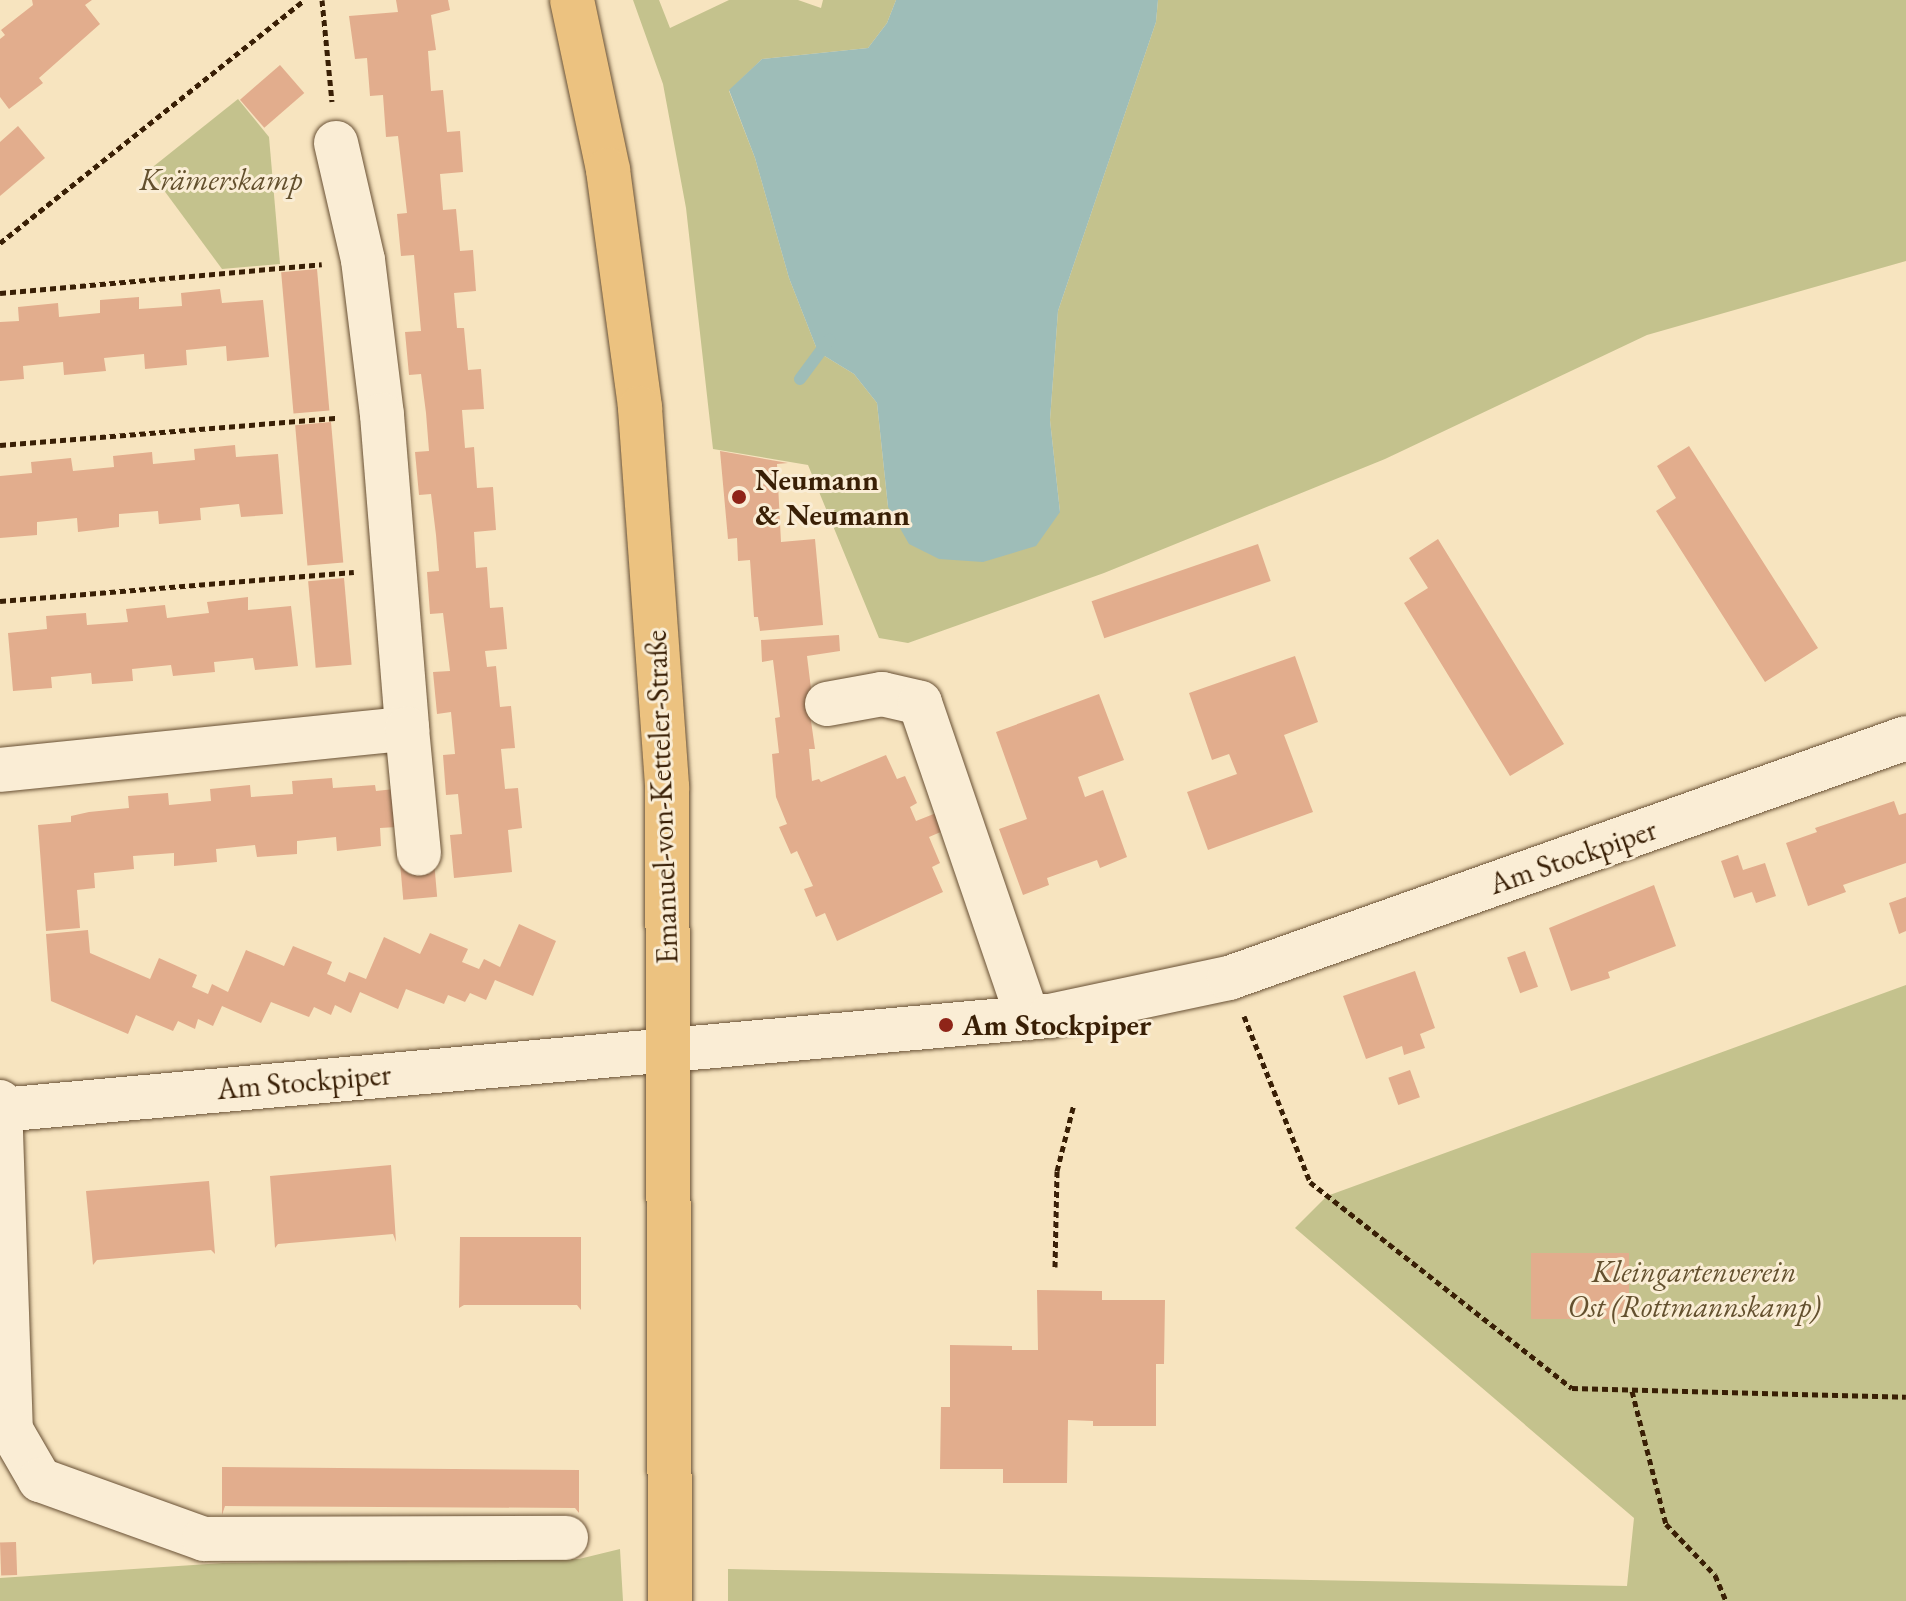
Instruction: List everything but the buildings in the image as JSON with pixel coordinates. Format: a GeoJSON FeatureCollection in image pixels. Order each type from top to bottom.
{"type":"FeatureCollection","features":[{"type":"Feature","properties":{"kind":"main road","name":"Emanuel-von-Ketteler-Straße"},"geometry":{"type":"LineString","coordinates":[[572,0],[608,170],[640,408],[667,787],[670,1601]]}},
{"type":"Feature","properties":{"kind":"street"},"geometry":{"type":"LineString","coordinates":[[336,143],[363,260],[382,415],[419,853]]}},
{"type":"Feature","properties":{"kind":"street"},"geometry":{"type":"LineString","coordinates":[[827,704],[882,694],[920,703],[1028,1018]]}},
{"type":"Feature","properties":{"kind":"street"},"geometry":{"type":"LineString","coordinates":[[0,770],[407,729]]}},
{"type":"Feature","properties":{"kind":"street","name":"Am Stockpiper"},"geometry":{"type":"LineString","coordinates":[[0,1110],[1028,1018],[1229,978],[1906,738]]}},
{"type":"Feature","properties":{"kind":"street"},"geometry":{"type":"LineString","coordinates":[[0,1102],[11,1430],[40,1480],[204,1539],[566,1538]]}},
{"type":"Feature","properties":{"kind":"path"},"geometry":{"type":"LineString","coordinates":[[0,243],[304,0]]}},
{"type":"Feature","properties":{"kind":"path"},"geometry":{"type":"LineString","coordinates":[[322,0],[336,143]]}},
{"type":"Feature","properties":{"kind":"path"},"geometry":{"type":"LineString","coordinates":[[0,293],[363,260]]}},
{"type":"Feature","properties":{"kind":"path"},"geometry":{"type":"LineString","coordinates":[[0,445],[382,415]]}},
{"type":"Feature","properties":{"kind":"path"},"geometry":{"type":"LineString","coordinates":[[0,601],[395,569]]}},
{"type":"Feature","properties":{"kind":"path"},"geometry":{"type":"LineString","coordinates":[[1229,978],[1310,1182],[1572,1388],[1906,1397]]}},
{"type":"Feature","properties":{"kind":"path"},"geometry":{"type":"LineString","coordinates":[[1055,1267],[1057,1171],[1074,1104]]}},
{"type":"Feature","properties":{"kind":"path"},"geometry":{"type":"LineString","coordinates":[[1632,1391],[1666,1524],[1715,1575],[1726,1601]]}},
{"type":"Feature","properties":{"kind":"green space"},"geometry":{"type":"Polygon","coordinates":[[[633,0],[659,0],[670,28],[729,0],[798,0],[821,8],[823,0],[896,0],[887,23],[868,48],[762,59],[729,91],[755,158],[789,278],[818,352],[854,374],[877,403],[888,507],[1060,512],[1050,420],[1058,311],[1156,22],[1158,0],[1906,0],[1906,261],[1647,335],[1385,459],[1104,573],[908,643],[879,638],[808,465],[713,449],[686,208],[663,84],[633,0]]]}},
{"type":"Feature","properties":{"kind":"green space","name":"Krämerskamp"},"geometry":{"type":"Polygon","coordinates":[[[238,99],[269,137],[280,264],[222,269],[149,170],[238,99]]]}},
{"type":"Feature","properties":{"kind":"green space","name":"Kleingartenverein Ost (Rottmannskamp)"},"geometry":{"type":"Polygon","coordinates":[[[1906,985],[1906,1601],[728,1601],[728,1569],[1627,1586],[1634,1518],[1295,1228],[1327,1196],[1906,985]]]}},
{"type":"Feature","properties":{"kind":"green space"},"geometry":{"type":"Polygon","coordinates":[[[620,1549],[623,1601],[0,1601],[0,1578],[223,1563],[579,1559],[620,1549]]]}},
{"type":"Feature","properties":{"kind":"water"},"geometry":{"type":"Polygon","coordinates":[[[896,0],[1158,0],[1156,22],[1058,311],[1050,420],[1060,512],[1036,546],[983,562],[939,559],[909,544],[888,507],[877,403],[854,374],[818,352],[789,278],[755,158],[729,90],[762,59],[868,48],[887,23],[896,0]]]}},
{"type":"Feature","properties":{"kind":"waterway"},"geometry":{"type":"LineString","coordinates":[[800,379],[829,340]]}},
{"type":"Feature","properties":{"kind":"place","name":"Neumann & Neumann"},"geometry":{"type":"Point","coordinates":[739,497]}},
{"type":"Feature","properties":{"kind":"place","name":"Am Stockpiper"},"geometry":{"type":"Point","coordinates":[946,1025]}}]}
